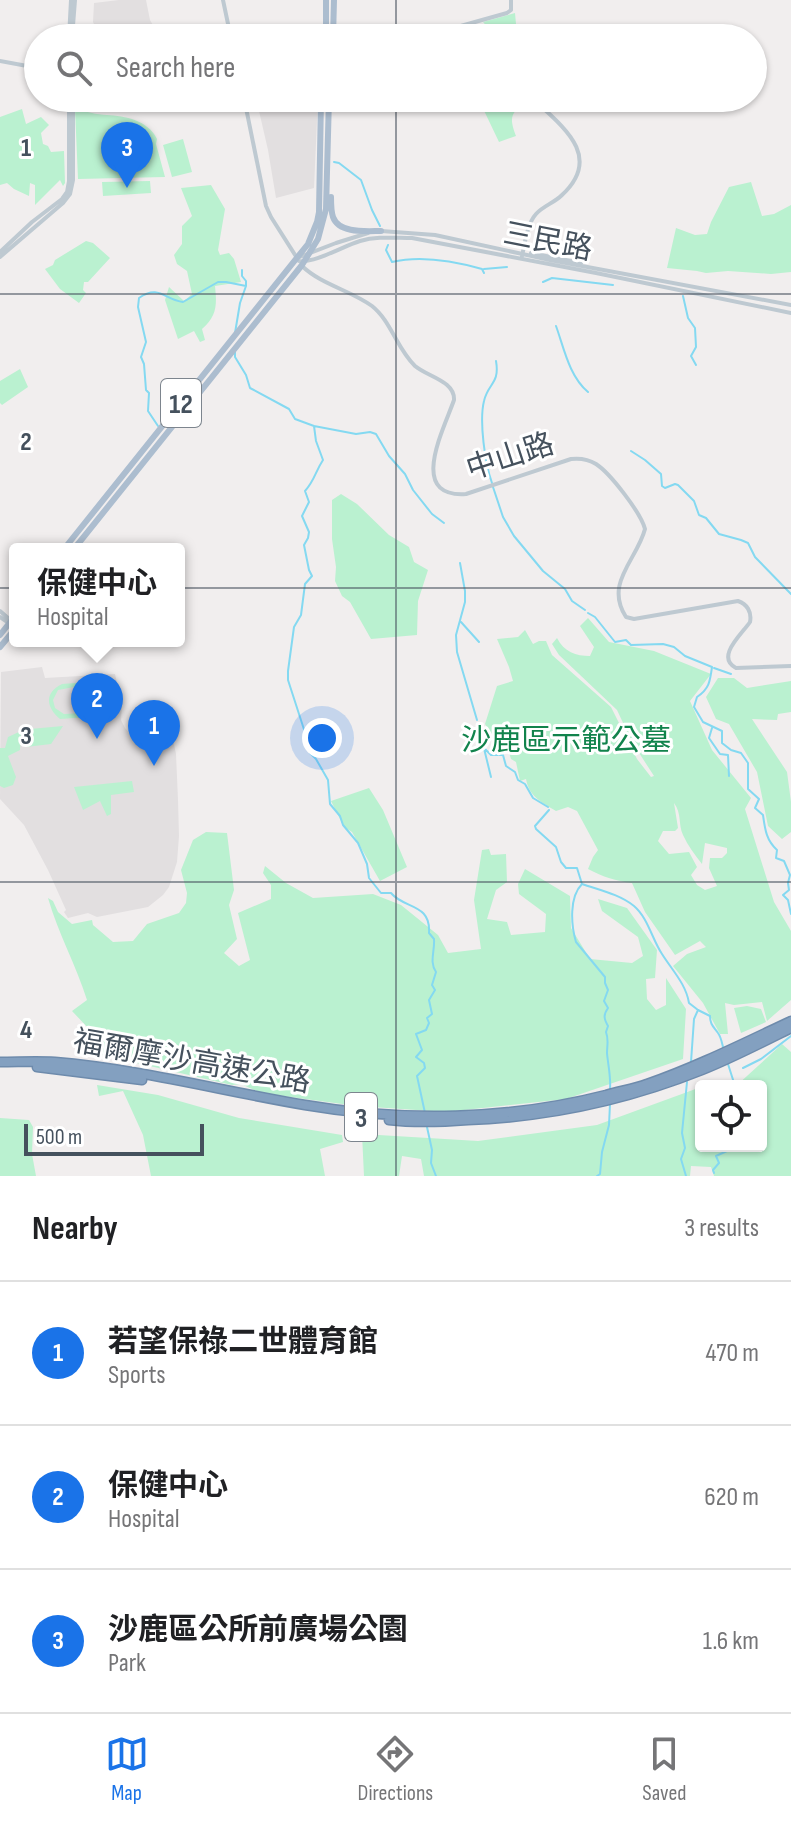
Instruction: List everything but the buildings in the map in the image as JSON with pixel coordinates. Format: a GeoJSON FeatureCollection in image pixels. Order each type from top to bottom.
{"type":"FeatureCollection","features":[{"type":"Feature","properties":{"kind":"highway","name":"福爾摩沙高速公路"},"geometry":{"type":"LineString","coordinates":[[0,1064],[53,1062],[344,1111],[396,1115],[481,1115],[542,1109],[644,1085],[791,1021]]}},
{"type":"Feature","properties":{"kind":"highway","name":"福爾摩沙高速公路"},"geometry":{"type":"LineString","coordinates":[[143,1077],[308,1111],[399,1121],[490,1120],[563,1111],[647,1090],[703,1070],[791,1028]]}},
{"type":"Feature","properties":{"kind":"main road"},"geometry":{"type":"LineString","coordinates":[[328,0],[328,24]]}},
{"type":"Feature","properties":{"kind":"main road"},"geometry":{"type":"LineString","coordinates":[[328,0],[328,24]]}},
{"type":"Feature","properties":{"kind":"main road","name":"12"},"geometry":{"type":"LineString","coordinates":[[76,543],[305,260],[322,215],[326,112]]}},
{"type":"Feature","properties":{"kind":"main road","name":"12"},"geometry":{"type":"LineString","coordinates":[[76,543],[264,316],[325,229],[331,197],[328,112]]}},
{"type":"Feature","properties":{"kind":"main road"},"geometry":{"type":"LineString","coordinates":[[331,197],[332,215],[339,225],[355,230],[381,231]]}},
{"type":"Feature","properties":{"kind":"main road","name":"12"},"geometry":{"type":"LineString","coordinates":[[76,543],[305,260]]}},
{"type":"Feature","properties":{"kind":"main road","name":"12"},"geometry":{"type":"LineString","coordinates":[[237,345],[264,316]]}},
{"type":"Feature","properties":{"kind":"main road"},"geometry":{"type":"LineString","coordinates":[[0,644],[9,625]]}},
{"type":"Feature","properties":{"kind":"street"},"geometry":{"type":"LineString","coordinates":[[72,24],[73,0]]}},
{"type":"Feature","properties":{"kind":"street"},"geometry":{"type":"LineString","coordinates":[[223,0],[228,24]]}},
{"type":"Feature","properties":{"kind":"street"},"geometry":{"type":"LineString","coordinates":[[471,24],[510,12],[511,0]]}},
{"type":"Feature","properties":{"kind":"street"},"geometry":{"type":"LineString","coordinates":[[0,61],[24,65]]}},
{"type":"Feature","properties":{"kind":"street"},"geometry":{"type":"LineString","coordinates":[[0,255],[63,203],[72,190],[71,112]]}},
{"type":"Feature","properties":{"kind":"street","name":"中山路"},"geometry":{"type":"LineString","coordinates":[[247,112],[266,206],[271,217],[305,260],[338,289],[375,308],[413,364],[454,392],[434,457],[432,471],[435,481],[455,495],[466,494],[571,459],[594,462],[632,504],[645,529],[621,578],[622,611],[626,617],[634,619],[738,601],[746,606],[751,618],[730,649],[727,657],[730,666],[791,666]]}},
{"type":"Feature","properties":{"kind":"street"},"geometry":{"type":"LineString","coordinates":[[522,256],[532,220],[567,190],[577,175],[580,160],[573,139],[546,112]]}},
{"type":"Feature","properties":{"kind":"street","name":"三民路"},"geometry":{"type":"LineString","coordinates":[[305,260],[355,236],[381,231],[791,305]]}},
{"type":"Feature","properties":{"kind":"street","name":"三民路"},"geometry":{"type":"LineString","coordinates":[[305,260],[365,239],[397,235]]}},
{"type":"Feature","properties":{"kind":"street","name":"三民路"},"geometry":{"type":"LineString","coordinates":[[522,256],[603,269],[791,313]]}},
{"type":"Feature","properties":{"kind":"shaded area"},"geometry":{"type":"Polygon","coordinates":[[[146,0],[152,24],[94,24],[94,3],[146,0]]]}},
{"type":"Feature","properties":{"kind":"shaded area"},"geometry":{"type":"Polygon","coordinates":[[[259,112],[317,112],[314,188],[276,198],[259,112]]]}},
{"type":"Feature","properties":{"kind":"shaded area"},"geometry":{"type":"Polygon","coordinates":[[[42,667],[45,678],[115,674],[122,704],[121,720],[130,734],[163,719],[173,739],[178,800],[177,862],[169,887],[148,907],[97,917],[88,913],[68,918],[48,870],[24,825],[0,799],[1,672],[42,667]]]}},
{"type":"Feature","properties":{"kind":"green space"},"geometry":{"type":"Polygon","coordinates":[[[515,13],[516,24],[483,22],[515,13]]]}},
{"type":"Feature","properties":{"kind":"green space"},"geometry":{"type":"Polygon","coordinates":[[[22,109],[26,124],[41,117],[49,125],[41,133],[43,144],[51,152],[64,151],[65,183],[63,186],[60,180],[35,205],[35,185],[30,183],[29,196],[7,183],[0,185],[0,117],[22,109]]]}},
{"type":"Feature","properties":{"kind":"green space"},"geometry":{"type":"Polygon","coordinates":[[[75,112],[128,118],[148,127],[157,139],[165,177],[78,179],[75,112]]]}},
{"type":"Feature","properties":{"kind":"green space"},"geometry":{"type":"Polygon","coordinates":[[[485,112],[515,112],[512,123],[516,136],[499,142],[485,112]]]}},
{"type":"Feature","properties":{"kind":"green space"},"geometry":{"type":"Polygon","coordinates":[[[183,139],[192,172],[172,177],[163,145],[183,139]]]}},
{"type":"Feature","properties":{"kind":"green space"},"geometry":{"type":"Polygon","coordinates":[[[150,181],[151,193],[103,196],[102,182],[150,181]]]}},
{"type":"Feature","properties":{"kind":"green space"},"geometry":{"type":"Polygon","coordinates":[[[751,182],[762,216],[791,205],[791,272],[706,273],[667,268],[676,228],[695,235],[707,234],[729,187],[751,182]]]}},
{"type":"Feature","properties":{"kind":"green space"},"geometry":{"type":"Polygon","coordinates":[[[211,185],[225,209],[218,250],[220,255],[229,253],[234,259],[241,282],[215,286],[215,310],[202,329],[205,340],[200,342],[194,331],[178,339],[165,300],[169,287],[184,301],[192,294],[187,271],[177,264],[174,255],[182,244],[182,226],[192,216],[181,188],[211,185]]]}},
{"type":"Feature","properties":{"kind":"green space"},"geometry":{"type":"Polygon","coordinates":[[[86,241],[93,243],[110,258],[88,282],[84,282],[83,290],[86,293],[79,303],[60,289],[45,269],[86,241]]]}},
{"type":"Feature","properties":{"kind":"green space"},"geometry":{"type":"Polygon","coordinates":[[[20,369],[28,387],[2,405],[0,381],[20,369]]]}},
{"type":"Feature","properties":{"kind":"green space"},"geometry":{"type":"Polygon","coordinates":[[[341,494],[357,504],[389,535],[409,547],[414,562],[428,570],[418,601],[417,635],[371,639],[350,602],[342,596],[335,581],[332,539],[332,500],[341,494]]]}},
{"type":"Feature","properties":{"kind":"green space","name":"沙鹿區示範公墓"},"geometry":{"type":"Polygon","coordinates":[[[588,618],[609,642],[654,651],[711,674],[690,701],[712,750],[751,798],[745,809],[774,902],[791,931],[791,1000],[767,1021],[762,1002],[725,1003],[728,1034],[720,1034],[703,1003],[673,966],[687,954],[706,947],[700,941],[675,955],[645,912],[632,883],[588,869],[598,850],[577,811],[568,807],[556,811],[536,798],[526,779],[520,781],[516,762],[511,759],[506,743],[498,745],[485,724],[497,686],[513,681],[497,639],[518,637],[525,630],[533,644],[546,641],[552,655],[611,707],[637,759],[651,777],[654,776],[632,742],[617,710],[559,655],[552,644],[557,638],[571,652],[590,656],[594,647],[580,626],[588,618]],[[674,803],[678,828],[663,831],[658,841],[669,854],[689,852],[697,867],[691,875],[697,885],[705,890],[717,886],[709,868],[710,858],[722,858],[727,848],[705,843],[702,864],[683,835],[674,803]]]}},
{"type":"Feature","properties":{"kind":"green space"},"geometry":{"type":"Polygon","coordinates":[[[718,678],[734,678],[747,688],[791,681],[791,712],[778,714],[777,720],[752,719],[787,772],[791,832],[782,839],[768,826],[757,772],[729,724],[716,719],[706,697],[718,678]]]}},
{"type":"Feature","properties":{"kind":"green space"},"geometry":{"type":"Polygon","coordinates":[[[101,681],[111,689],[115,699],[103,716],[60,719],[52,710],[49,700],[52,692],[62,684],[101,681]],[[100,686],[58,690],[53,700],[55,708],[64,714],[101,712],[109,707],[111,698],[107,690],[100,686]]]}},
{"type":"Feature","properties":{"kind":"green space"},"geometry":{"type":"Polygon","coordinates":[[[63,726],[51,744],[26,747],[30,729],[63,726]]]}},
{"type":"Feature","properties":{"kind":"green space"},"geometry":{"type":"Polygon","coordinates":[[[21,731],[20,750],[8,756],[16,777],[13,785],[4,788],[0,786],[0,748],[5,748],[8,737],[21,731]]]}},
{"type":"Feature","properties":{"kind":"green space"},"geometry":{"type":"Polygon","coordinates":[[[132,781],[134,792],[111,795],[111,814],[107,816],[100,801],[83,810],[74,787],[132,781]]]}},
{"type":"Feature","properties":{"kind":"green space"},"geometry":{"type":"Polygon","coordinates":[[[369,788],[383,810],[407,867],[380,881],[352,832],[344,827],[331,801],[369,788]]]}},
{"type":"Feature","properties":{"kind":"green space"},"geometry":{"type":"Polygon","coordinates":[[[206,832],[227,833],[234,890],[229,905],[237,939],[224,953],[239,966],[250,960],[238,913],[271,899],[271,885],[263,873],[265,866],[286,883],[313,898],[373,894],[401,905],[438,935],[448,953],[481,949],[474,900],[482,850],[489,849],[491,855],[506,854],[507,882],[496,890],[487,919],[507,922],[511,935],[545,932],[546,914],[519,894],[518,884],[525,869],[570,896],[571,928],[590,959],[632,963],[643,956],[638,937],[602,911],[598,899],[627,908],[657,950],[655,978],[646,979],[647,999],[656,1010],[666,1005],[666,978],[686,1009],[683,1059],[566,1099],[446,1112],[357,1106],[261,1093],[241,1084],[232,1085],[102,1055],[91,1031],[72,1011],[87,1000],[48,898],[72,924],[92,920],[93,925],[113,942],[133,941],[147,924],[179,913],[186,903],[187,893],[181,870],[193,840],[206,832]]]}},
{"type":"Feature","properties":{"kind":"green space"},"geometry":{"type":"Polygon","coordinates":[[[747,1006],[761,1009],[766,1022],[741,1033],[734,1008],[747,1006]]]}},
{"type":"Feature","properties":{"kind":"green space"},"geometry":{"type":"Polygon","coordinates":[[[782,1044],[791,1052],[791,1176],[714,1176],[711,1167],[691,1166],[690,1176],[424,1176],[421,1159],[402,1156],[399,1176],[364,1176],[362,1134],[478,1141],[597,1125],[695,1089],[695,1152],[767,1152],[767,1080],[743,1080],[782,1044]]]}},
{"type":"Feature","properties":{"kind":"green space"},"geometry":{"type":"Polygon","coordinates":[[[97,1085],[158,1095],[239,1118],[342,1135],[343,1142],[320,1149],[325,1176],[151,1176],[143,1135],[123,1091],[99,1096],[97,1085]]]}},
{"type":"Feature","properties":{"kind":"green space"},"geometry":{"type":"Polygon","coordinates":[[[0,1118],[29,1120],[33,1127],[32,1154],[36,1176],[0,1176],[0,1118]]]}},
{"type":"Feature","properties":{"kind":"waterway"},"geometry":{"type":"LineString","coordinates":[[334,162],[361,180],[380,226]]}},
{"type":"Feature","properties":{"kind":"waterway"},"geometry":{"type":"LineString","coordinates":[[388,245],[386,250],[392,262],[437,260],[482,269],[484,273]]}},
{"type":"Feature","properties":{"kind":"waterway"},"geometry":{"type":"LineString","coordinates":[[484,269],[507,267]]}},
{"type":"Feature","properties":{"kind":"waterway"},"geometry":{"type":"LineString","coordinates":[[158,426],[148,411],[149,393],[141,357],[146,342],[138,307],[139,298],[152,292],[183,302],[218,282],[246,286],[242,270]]}},
{"type":"Feature","properties":{"kind":"waterway"},"geometry":{"type":"LineString","coordinates":[[543,282],[552,278],[613,285]]}},
{"type":"Feature","properties":{"kind":"waterway"},"geometry":{"type":"LineString","coordinates":[[235,333],[246,286]]}},
{"type":"Feature","properties":{"kind":"waterway"},"geometry":{"type":"LineString","coordinates":[[683,296],[688,318],[695,328],[696,347],[691,356],[696,365]]}},
{"type":"Feature","properties":{"kind":"waterway"},"geometry":{"type":"LineString","coordinates":[[556,326],[572,370],[588,392]]}},
{"type":"Feature","properties":{"kind":"waterway"},"geometry":{"type":"LineString","coordinates":[[235,351],[250,388],[289,409],[295,419],[314,426],[323,460],[305,491],[309,502],[302,516],[309,532],[304,545],[312,576],[305,584],[301,615],[294,627],[288,680],[310,753],[328,780],[330,804],[358,843],[369,878],[381,893],[391,893],[421,911],[426,916],[429,933],[434,939],[436,972],[432,985],[435,990],[429,1000],[432,1014],[427,1018],[429,1023],[426,1030],[416,1034],[422,1050],[416,1057],[425,1068],[417,1076],[425,1113]]}},
{"type":"Feature","properties":{"kind":"waterway"},"geometry":{"type":"LineString","coordinates":[[492,483],[482,420],[486,395],[495,379],[496,361]]}},
{"type":"Feature","properties":{"kind":"waterway"},"geometry":{"type":"LineString","coordinates":[[314,426],[356,434],[376,434],[413,490],[432,514],[444,523]]}},
{"type":"Feature","properties":{"kind":"waterway"},"geometry":{"type":"LineString","coordinates":[[631,451],[661,474],[662,486],[678,485],[694,501],[699,515],[706,518],[719,534],[748,543],[755,557],[791,594]]}},
{"type":"Feature","properties":{"kind":"waterway"},"geometry":{"type":"LineString","coordinates":[[493,487],[503,517],[514,536],[543,571],[585,610]]}},
{"type":"Feature","properties":{"kind":"waterway"},"geometry":{"type":"LineString","coordinates":[[460,563],[465,602],[456,635],[457,652],[477,720]]}},
{"type":"Feature","properties":{"kind":"waterway"},"geometry":{"type":"LineString","coordinates":[[588,613],[615,642],[626,640],[631,645],[663,644],[712,667],[708,685],[697,697],[694,707],[703,722],[722,731],[722,743],[741,753],[748,763],[748,789],[759,799],[755,808],[763,815],[768,838],[777,850],[776,858],[784,861],[790,875],[789,890],[783,895],[788,900],[791,914]]}},
{"type":"Feature","properties":{"kind":"waterway"},"geometry":{"type":"LineString","coordinates":[[461,622],[479,642]]}},
{"type":"Feature","properties":{"kind":"waterway"},"geometry":{"type":"LineString","coordinates":[[714,668],[731,674]]}},
{"type":"Feature","properties":{"kind":"waterway"},"geometry":{"type":"LineString","coordinates":[[478,724],[491,777]]}},
{"type":"Feature","properties":{"kind":"waterway"},"geometry":{"type":"LineString","coordinates":[[712,728],[709,738],[720,754],[728,755],[729,776]]}},
{"type":"Feature","properties":{"kind":"waterway"},"geometry":{"type":"LineString","coordinates":[[485,749],[491,755],[503,755],[506,766],[515,772],[533,798],[548,807]]}},
{"type":"Feature","properties":{"kind":"waterway"},"geometry":{"type":"LineString","coordinates":[[549,810],[535,826],[536,829],[556,847],[566,868],[577,868],[582,884],[622,898],[639,911],[658,948],[682,983],[689,1003],[710,1016],[723,1047]]}},
{"type":"Feature","properties":{"kind":"waterway"},"geometry":{"type":"LineString","coordinates":[[582,884],[573,904],[573,928],[576,942],[605,977],[608,990],[604,1001],[608,1008],[605,1017],[610,1089]]}},
{"type":"Feature","properties":{"kind":"waterway"},"geometry":{"type":"LineString","coordinates":[[691,1062],[694,1019],[698,1010]]}},
{"type":"Feature","properties":{"kind":"waterway"},"geometry":{"type":"LineString","coordinates":[[743,1068],[761,1059],[791,1036]]}},
{"type":"Feature","properties":{"kind":"waterway"},"geometry":{"type":"LineString","coordinates":[[728,1064],[733,1080]]}},
{"type":"Feature","properties":{"kind":"waterway"},"geometry":{"type":"LineString","coordinates":[[686,1176],[681,1159],[685,1148],[682,1133],[687,1082]]}},
{"type":"Feature","properties":{"kind":"waterway"},"geometry":{"type":"LineString","coordinates":[[597,1176],[600,1174],[609,1125],[610,1104]]}},
{"type":"Feature","properties":{"kind":"waterway"},"geometry":{"type":"LineString","coordinates":[[427,1127],[432,1150],[431,1163],[436,1176]]}},
{"type":"Feature","properties":{"kind":"waterway"},"geometry":{"type":"LineString","coordinates":[[714,1173],[719,1163],[716,1156],[725,1152]]}},
{"type":"Feature","properties":{"kind":"place","name":"沙鹿區公所前廣場公園"},"geometry":{"type":"Point","coordinates":[127,188]}},
{"type":"Feature","properties":{"kind":"place","name":"保健中心"},"geometry":{"type":"Point","coordinates":[97,739]}},
{"type":"Feature","properties":{"kind":"place","name":"若望保祿二世體育館"},"geometry":{"type":"Point","coordinates":[154,766]}}]}
